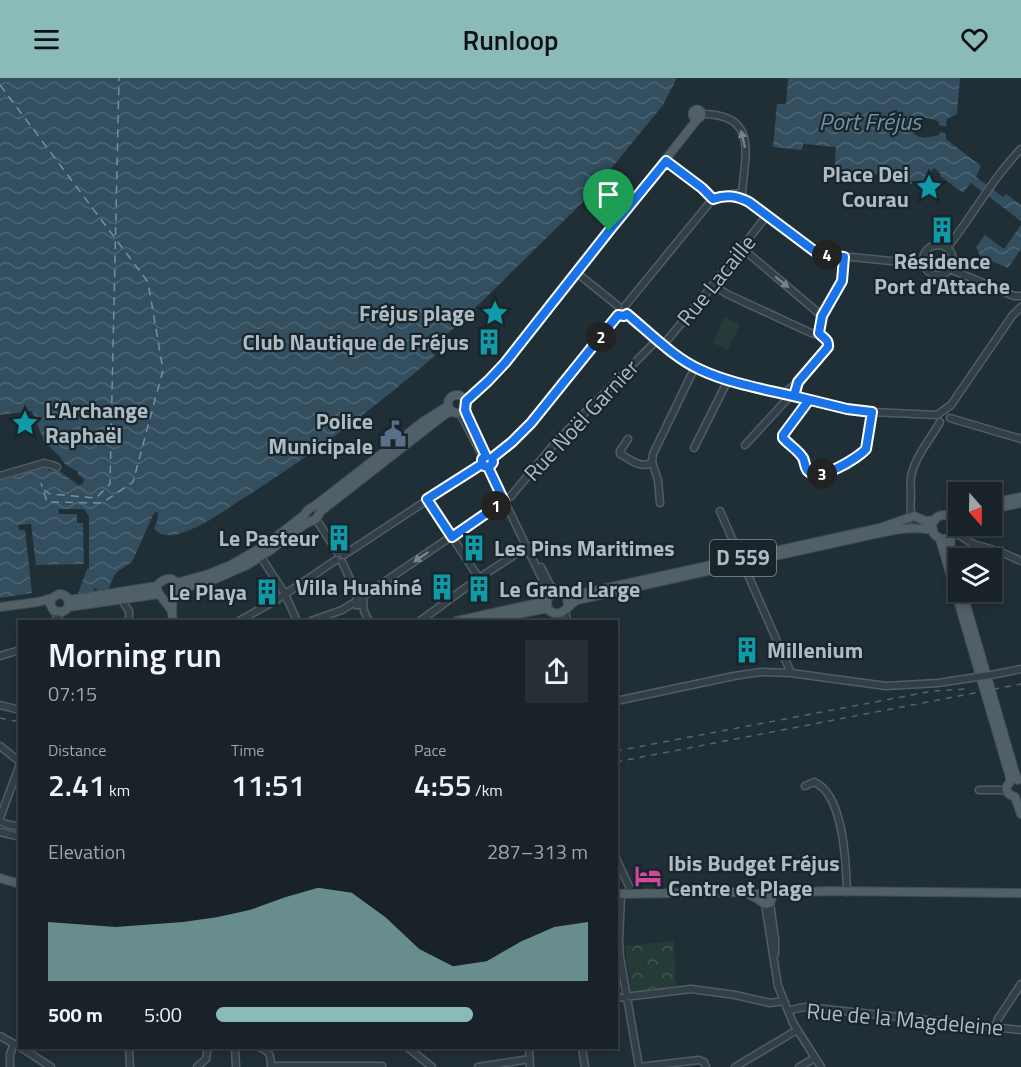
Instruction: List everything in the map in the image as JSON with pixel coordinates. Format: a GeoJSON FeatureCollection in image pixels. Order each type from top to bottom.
{"type":"FeatureCollection","features":[{"type":"Feature","properties":{"kind":"main road"},"geometry":{"type":"LineString","coordinates":[[0,609],[38,602],[64,605],[109,597],[160,593],[168,598],[175,590],[243,559],[321,511],[444,415],[458,408],[488,381],[577,273],[666,161],[697,118]]}},
{"type":"Feature","properties":{"kind":"main road"},"geometry":{"type":"LineString","coordinates":[[1002,501],[1021,497]]}},
{"type":"Feature","properties":{"kind":"main road"},"geometry":{"type":"LineString","coordinates":[[1002,507],[1021,503]]}},
{"type":"Feature","properties":{"kind":"main road"},"geometry":{"type":"LineString","coordinates":[[175,590],[242,568],[261,557],[313,515]]}},
{"type":"Feature","properties":{"kind":"main road"},"geometry":{"type":"LineString","coordinates":[[948,516],[941,516],[932,525],[935,536],[940,539],[946,539],[948,536]]}},
{"type":"Feature","properties":{"kind":"main road"},"geometry":{"type":"LineString","coordinates":[[912,517],[926,521],[935,520]]}},
{"type":"Feature","properties":{"kind":"main road","name":"D 559"},"geometry":{"type":"LineString","coordinates":[[566,608],[577,600],[880,528],[912,517]]}},
{"type":"Feature","properties":{"kind":"main road","name":"D 559"},"geometry":{"type":"LineString","coordinates":[[566,596],[897,530],[919,528],[933,531]]}},
{"type":"Feature","properties":{"kind":"main road"},"geometry":{"type":"LineString","coordinates":[[940,539],[1004,757],[1016,781]]}},
{"type":"Feature","properties":{"kind":"main road"},"geometry":{"type":"LineString","coordinates":[[171,610],[160,593],[160,581],[166,579],[171,579],[175,590],[171,610],[173,620]]}},
{"type":"Feature","properties":{"kind":"main road"},"geometry":{"type":"LineString","coordinates":[[487,620],[550,599],[562,592],[568,600],[566,608],[557,613],[552,611],[550,599]]}},
{"type":"Feature","properties":{"kind":"main road"},"geometry":{"type":"LineString","coordinates":[[109,597],[121,599],[160,593]]}},
{"type":"Feature","properties":{"kind":"main road"},"geometry":{"type":"LineString","coordinates":[[462,620],[550,599]]}},
{"type":"Feature","properties":{"kind":"main road"},"geometry":{"type":"LineString","coordinates":[[965,602],[1016,781]]}},
{"type":"Feature","properties":{"kind":"main road"},"geometry":{"type":"LineString","coordinates":[[1016,781],[1007,786],[1007,791],[1010,795],[1018,796],[1021,814]]}},
{"type":"Feature","properties":{"kind":"main road"},"geometry":{"type":"LineString","coordinates":[[0,878],[18,884]]}},
{"type":"Feature","properties":{"kind":"main road"},"geometry":{"type":"LineString","coordinates":[[618,895],[742,892],[756,894],[767,899],[790,895],[1021,895]]}},
{"type":"Feature","properties":{"kind":"main road"},"geometry":{"type":"LineString","coordinates":[[618,895],[741,894],[767,899],[847,892],[1021,895]]}},
{"type":"Feature","properties":{"kind":"street"},"geometry":{"type":"LineString","coordinates":[[697,118],[726,117],[740,127],[745,146],[741,195]]}},
{"type":"Feature","properties":{"kind":"street"},"geometry":{"type":"LineString","coordinates":[[947,248],[994,181],[1021,149]]}},
{"type":"Feature","properties":{"kind":"street"},"geometry":{"type":"LineString","coordinates":[[666,161],[713,199]]}},
{"type":"Feature","properties":{"kind":"street"},"geometry":{"type":"LineString","coordinates":[[241,620],[340,558],[512,442],[531,423],[618,315],[616,311],[713,199],[741,195],[817,253],[823,255],[923,262]]}},
{"type":"Feature","properties":{"kind":"street","name":"Rue Lacaille"},"geometry":{"type":"LineString","coordinates":[[664,344],[767,215]]}},
{"type":"Feature","properties":{"kind":"street"},"geometry":{"type":"LineString","coordinates":[[936,245],[947,248],[953,260],[950,269],[940,275],[929,272],[923,262],[926,251],[936,245]]}},
{"type":"Feature","properties":{"kind":"street"},"geometry":{"type":"LineString","coordinates":[[742,248],[822,316]]}},
{"type":"Feature","properties":{"kind":"street"},"geometry":{"type":"LineString","coordinates":[[819,333],[822,316],[842,281],[844,257]]}},
{"type":"Feature","properties":{"kind":"street"},"geometry":{"type":"LineString","coordinates":[[950,269],[1014,296],[1021,296]]}},
{"type":"Feature","properties":{"kind":"street"},"geometry":{"type":"LineString","coordinates":[[577,273],[628,309],[627,314]]}},
{"type":"Feature","properties":{"kind":"street"},"geometry":{"type":"LineString","coordinates":[[712,285],[811,333],[819,333],[826,339],[828,347],[798,382],[789,389],[790,395]]}},
{"type":"Feature","properties":{"kind":"street"},"geometry":{"type":"LineString","coordinates":[[912,517],[911,477],[915,465],[951,405],[1012,316],[1021,307]]}},
{"type":"Feature","properties":{"kind":"street"},"geometry":{"type":"LineString","coordinates":[[618,315],[627,314]]}},
{"type":"Feature","properties":{"kind":"street"},"geometry":{"type":"LineString","coordinates":[[627,314],[679,357],[695,367],[728,380],[847,409],[944,416],[1021,439]]}},
{"type":"Feature","properties":{"kind":"street","name":"Rue Noël Garnier"},"geometry":{"type":"LineString","coordinates":[[314,620],[342,610],[359,600],[506,500],[556,442],[658,339]]}},
{"type":"Feature","properties":{"kind":"street"},"geometry":{"type":"LineString","coordinates":[[660,502],[660,487],[652,462],[653,454],[695,367]]}},
{"type":"Feature","properties":{"kind":"street"},"geometry":{"type":"LineString","coordinates":[[694,448],[728,380]]}},
{"type":"Feature","properties":{"kind":"street"},"geometry":{"type":"LineString","coordinates":[[745,445],[790,395]]}},
{"type":"Feature","properties":{"kind":"street"},"geometry":{"type":"LineString","coordinates":[[809,400],[783,438],[803,458],[808,471],[814,474],[826,473],[863,452],[867,446],[872,412]]}},
{"type":"Feature","properties":{"kind":"street"},"geometry":{"type":"LineString","coordinates":[[458,408],[550,585],[550,599]]}},
{"type":"Feature","properties":{"kind":"street"},"geometry":{"type":"LineString","coordinates":[[628,439],[620,454],[645,466],[652,462]]}},
{"type":"Feature","properties":{"kind":"street"},"geometry":{"type":"LineString","coordinates":[[0,476],[45,463],[57,467]]}},
{"type":"Feature","properties":{"kind":"street"},"geometry":{"type":"LineString","coordinates":[[427,499],[479,578]]}},
{"type":"Feature","properties":{"kind":"street"},"geometry":{"type":"LineString","coordinates":[[911,499],[912,517],[919,528]]}},
{"type":"Feature","properties":{"kind":"street"},"geometry":{"type":"LineString","coordinates":[[720,511],[791,673]]}},
{"type":"Feature","properties":{"kind":"street"},"geometry":{"type":"LineString","coordinates":[[313,515],[340,558],[368,620]]}},
{"type":"Feature","properties":{"kind":"street"},"geometry":{"type":"LineString","coordinates":[[961,536],[974,544],[1021,561]]}},
{"type":"Feature","properties":{"kind":"street"},"geometry":{"type":"LineString","coordinates":[[421,620],[528,546]]}},
{"type":"Feature","properties":{"kind":"street"},"geometry":{"type":"LineString","coordinates":[[261,557],[285,594],[297,620]]}},
{"type":"Feature","properties":{"kind":"street"},"geometry":{"type":"LineString","coordinates":[[121,599],[129,611],[129,620]]}},
{"type":"Feature","properties":{"kind":"street"},"geometry":{"type":"LineString","coordinates":[[59,620],[57,617],[64,605]]}},
{"type":"Feature","properties":{"kind":"street"},"geometry":{"type":"LineString","coordinates":[[566,608],[567,620]]}},
{"type":"Feature","properties":{"kind":"street"},"geometry":{"type":"LineString","coordinates":[[557,613],[560,620]]}},
{"type":"Feature","properties":{"kind":"street"},"geometry":{"type":"LineString","coordinates":[[0,656],[18,651]]}},
{"type":"Feature","properties":{"kind":"street"},"geometry":{"type":"LineString","coordinates":[[618,701],[761,672],[791,673],[886,686],[938,683],[1021,669]]}},
{"type":"Feature","properties":{"kind":"street"},"geometry":{"type":"LineString","coordinates":[[0,705],[18,710]]}},
{"type":"Feature","properties":{"kind":"street"},"geometry":{"type":"LineString","coordinates":[[0,746],[18,761]]}},
{"type":"Feature","properties":{"kind":"street"},"geometry":{"type":"LineString","coordinates":[[18,769],[0,820],[18,827]]}},
{"type":"Feature","properties":{"kind":"street"},"geometry":{"type":"LineString","coordinates":[[805,786],[819,784],[834,804],[840,827],[847,892]]}},
{"type":"Feature","properties":{"kind":"street"},"geometry":{"type":"LineString","coordinates":[[979,790],[1007,791]]}},
{"type":"Feature","properties":{"kind":"street"},"geometry":{"type":"LineString","coordinates":[[0,832],[18,836]]}},
{"type":"Feature","properties":{"kind":"street"},"geometry":{"type":"LineString","coordinates":[[618,862],[632,893]]}},
{"type":"Feature","properties":{"kind":"street"},"geometry":{"type":"LineString","coordinates":[[618,895],[618,941],[639,1067],[699,1060],[704,1062],[706,1067]]}},
{"type":"Feature","properties":{"kind":"street"},"geometry":{"type":"LineString","coordinates":[[767,899],[771,948],[778,986],[797,1030],[821,1067]]}},
{"type":"Feature","properties":{"kind":"street"},"geometry":{"type":"LineString","coordinates":[[995,1027],[1021,984]]}},
{"type":"Feature","properties":{"kind":"street"},"geometry":{"type":"LineString","coordinates":[[618,998],[691,989],[770,1003],[784,1001]]}},
{"type":"Feature","properties":{"kind":"street","name":"Rue de la Magdeleine"},"geometry":{"type":"LineString","coordinates":[[789,1011],[806,1007],[1021,1030]]}},
{"type":"Feature","properties":{"kind":"street"},"geometry":{"type":"LineString","coordinates":[[735,1067],[797,1030]]}},
{"type":"Feature","properties":{"kind":"street"},"geometry":{"type":"LineString","coordinates":[[0,1036],[18,1046],[10,1054],[10,1067]]}},
{"type":"Feature","properties":{"kind":"street"},"geometry":{"type":"LineString","coordinates":[[23,1049],[51,1067]]}},
{"type":"Feature","properties":{"kind":"street"},"geometry":{"type":"LineString","coordinates":[[129,1049],[130,1067]]}},
{"type":"Feature","properties":{"kind":"street"},"geometry":{"type":"LineString","coordinates":[[196,1067],[206,1059],[208,1049]]}},
{"type":"Feature","properties":{"kind":"street"},"geometry":{"type":"LineString","coordinates":[[233,1049],[235,1067]]}},
{"type":"Feature","properties":{"kind":"street"},"geometry":{"type":"LineString","coordinates":[[266,1049],[270,1055],[271,1066],[382,1066]]}},
{"type":"Feature","properties":{"kind":"street"},"geometry":{"type":"LineString","coordinates":[[410,1049],[432,1067]]}},
{"type":"Feature","properties":{"kind":"street"},"geometry":{"type":"LineString","coordinates":[[529,1049],[530,1067]]}},
{"type":"Feature","properties":{"kind":"street"},"geometry":{"type":"LineString","coordinates":[[582,1049],[585,1067]]}},
{"type":"Feature","properties":{"kind":"street"},"geometry":{"type":"LineString","coordinates":[[799,1067],[815,1058]]}},
{"type":"Feature","properties":{"kind":"street"},"geometry":{"type":"LineString","coordinates":[[478,1067],[530,1059]]}},
{"type":"Feature","properties":{"kind":"green space"},"geometry":{"type":"Polygon","coordinates":[[[724,317],[740,324],[728,350],[713,343],[724,317]]]}},
{"type":"Feature","properties":{"kind":"green space"},"geometry":{"type":"Polygon","coordinates":[[[674,941],[676,986],[631,992],[625,946],[674,941]]]}},
{"type":"Feature","properties":{"kind":"water"},"geometry":{"type":"Polygon","coordinates":[[[0,78],[677,78],[663,105],[588,197],[458,325],[431,347],[431,352],[435,356],[364,414],[290,468],[200,525],[183,533],[163,535],[154,528],[158,512],[154,513],[132,562],[118,571],[108,590],[98,592],[95,588],[93,592],[78,594],[87,569],[89,569],[89,517],[85,510],[58,509],[59,514],[77,514],[77,523],[83,523],[84,564],[36,565],[31,524],[18,525],[19,530],[25,530],[32,593],[0,598],[0,479],[47,465],[49,471],[57,469],[78,485],[83,484],[84,479],[78,475],[78,472],[66,465],[44,441],[32,411],[0,415],[0,78]]]}},
{"type":"Feature","properties":{"kind":"water","name":"Port Fréjus"},"geometry":{"type":"Polygon","coordinates":[[[785,78],[960,78],[957,114],[947,119],[946,127],[930,118],[922,118],[913,123],[913,131],[915,135],[925,138],[939,135],[940,132],[946,133],[946,139],[981,166],[976,177],[1003,197],[1006,194],[1021,205],[1021,221],[971,183],[963,193],[940,176],[941,174],[934,168],[921,184],[908,184],[900,176],[874,174],[861,182],[834,180],[836,147],[803,144],[802,150],[773,147],[777,104],[786,104],[788,79],[785,78]]]}},
{"type":"Feature","properties":{"kind":"water"},"geometry":{"type":"Polygon","coordinates":[[[1021,225],[1021,249],[1008,268],[980,256],[976,247],[985,235],[1004,249],[1021,225]]]}},
{"type":"Feature","properties":{"kind":"ferry route"},"geometry":{"type":"LineString","coordinates":[[44,490],[50,494],[96,498],[110,484],[119,78]]}},
{"type":"Feature","properties":{"kind":"ferry route"},"geometry":{"type":"LineString","coordinates":[[0,85],[148,282],[163,370],[133,482],[102,503],[47,502],[41,483]]}},
{"type":"Feature","properties":{"kind":"railway"},"geometry":{"type":"LineString","coordinates":[[618,762],[1021,684]]}},
{"type":"Feature","properties":{"kind":"railway"},"geometry":{"type":"LineString","coordinates":[[618,751],[933,691],[965,689]]}},
{"type":"Feature","properties":{"kind":"railway"},"geometry":{"type":"LineString","coordinates":[[0,718],[18,722]]}},
{"type":"Feature","properties":{"kind":"place","name":"Place Dei Courau"},"geometry":{"type":"Point","coordinates":[929,187]}},
{"type":"Feature","properties":{"kind":"place","name":"Résidence Port d'Attache"},"geometry":{"type":"Point","coordinates":[942,230]}},
{"type":"Feature","properties":{"kind":"place","name":"Fréjus plage"},"geometry":{"type":"Point","coordinates":[495,313]}},
{"type":"Feature","properties":{"kind":"place","name":"Club Nautique de Fréjus"},"geometry":{"type":"Point","coordinates":[489,342]}},
{"type":"Feature","properties":{"kind":"place","name":"L’Archange Raphaël"},"geometry":{"type":"Point","coordinates":[25,423]}},
{"type":"Feature","properties":{"kind":"place","name":"Police Municipale"},"geometry":{"type":"Point","coordinates":[393,434]}},
{"type":"Feature","properties":{"kind":"place","name":"Le Pasteur"},"geometry":{"type":"Point","coordinates":[339,538]}},
{"type":"Feature","properties":{"kind":"place","name":"Les Pins Maritimes"},"geometry":{"type":"Point","coordinates":[474,548]}},
{"type":"Feature","properties":{"kind":"place","name":"Villa Huahiné"},"geometry":{"type":"Point","coordinates":[442,587]}},
{"type":"Feature","properties":{"kind":"place","name":"Le Grand Large"},"geometry":{"type":"Point","coordinates":[479,589]}},
{"type":"Feature","properties":{"kind":"place","name":"Le Playa"},"geometry":{"type":"Point","coordinates":[267,592]}},
{"type":"Feature","properties":{"kind":"place","name":"Millenium"},"geometry":{"type":"Point","coordinates":[747,650]}},
{"type":"Feature","properties":{"kind":"place","name":"Ibis Budget Fréjus Centre et Plage"},"geometry":{"type":"Point","coordinates":[648,876]}},
{"type":"Feature","properties":{"kind":"route"},"geometry":{"type":"LineString","coordinates":[[609,231],[505,363],[466,401],[465,410],[486,456],[481,460],[482,464],[488,467],[504,501],[452,537],[427,499],[482,464],[486,467],[488,467],[491,466],[492,458],[523,433],[618,315],[627,314],[679,357],[702,371],[728,380],[809,400],[783,438],[803,458],[810,473],[820,475],[826,473],[854,459],[866,449],[872,412],[847,409],[794,396],[798,382],[828,347],[826,339],[819,333],[820,321],[842,281],[844,257],[817,253],[740,197],[713,199],[666,161],[609,231]]}}]}
